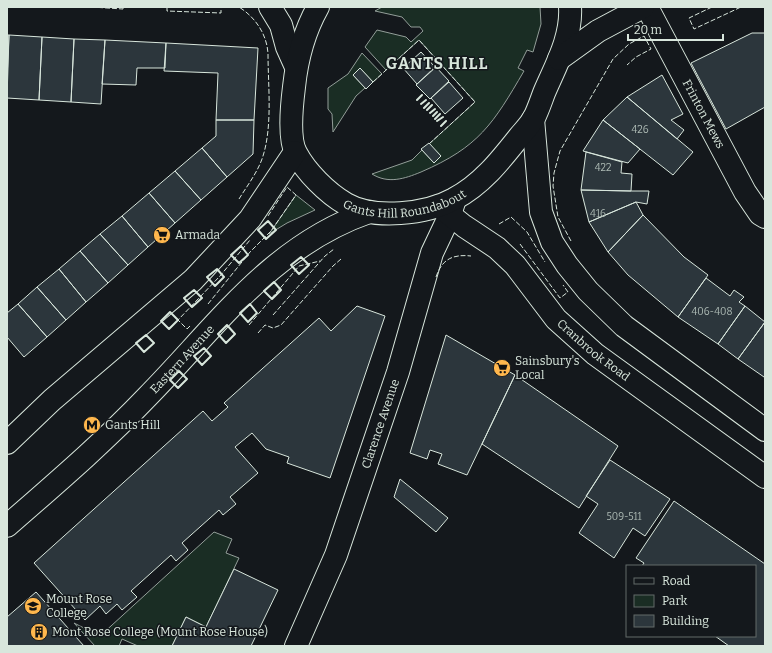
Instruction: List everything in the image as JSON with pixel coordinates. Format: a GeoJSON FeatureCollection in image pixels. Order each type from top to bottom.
{"type":"FeatureCollection","features":[{"type":"Feature","properties":{"kind":"main road"},"geometry":{"type":"LineString","coordinates":[[270,7],[281,25],[287,47],[296,67]]}},
{"type":"Feature","properties":{"kind":"main road","name":"Gants Hill Roundabout"},"geometry":{"type":"LineString","coordinates":[[318,7],[303,39],[296,67],[291,105],[291,130],[295,152],[310,172],[328,190],[347,204],[369,212],[407,213],[448,207],[476,185],[500,162],[533,119],[568,34],[570,7]]}},
{"type":"Feature","properties":{"kind":"main road"},"geometry":{"type":"LineString","coordinates":[[559,59],[598,31],[643,7]]}},
{"type":"Feature","properties":{"kind":"main road","name":"Frinton Mews"},"geometry":{"type":"LineString","coordinates":[[647,7],[745,192],[760,214],[765,217]]}},
{"type":"Feature","properties":{"kind":"main road"},"geometry":{"type":"LineString","coordinates":[[533,119],[541,212],[552,242],[566,265],[588,291],[624,326],[765,430]]}},
{"type":"Feature","properties":{"kind":"main road"},"geometry":{"type":"LineString","coordinates":[[7,443],[48,404],[193,280],[250,219],[295,152]]}},
{"type":"Feature","properties":{"kind":"main road","name":"Clarence Avenue"},"geometry":{"type":"LineString","coordinates":[[296,646],[336,555],[398,372],[432,253],[448,207]]}},
{"type":"Feature","properties":{"kind":"main road","name":"Cranbrook Road"},"geometry":{"type":"LineString","coordinates":[[448,207],[464,226],[497,248],[515,265],[556,319],[595,354],[765,477]]}},
{"type":"Feature","properties":{"kind":"main road","name":"Eastern Avenue"},"geometry":{"type":"LineString","coordinates":[[7,526],[112,434],[251,286],[300,245],[342,221],[369,212]]}},
{"type":"Feature","properties":{"kind":"green space"},"geometry":{"type":"Polygon","coordinates":[[[382,7],[540,7],[541,24],[533,52],[527,50],[518,68],[524,71],[503,106],[483,132],[471,143],[441,163],[408,177],[390,180],[372,174],[412,160],[422,150],[434,163],[441,156],[429,144],[475,102],[419,40],[386,70],[365,47],[377,30],[406,37],[411,42],[423,31],[420,27],[411,27],[402,17],[375,11],[382,7]]]}},
{"type":"Feature","properties":{"kind":"green space"},"geometry":{"type":"Polygon","coordinates":[[[362,53],[382,74],[373,82],[360,68],[353,75],[365,88],[356,96],[333,132],[332,114],[328,109],[328,88],[348,74],[362,53]]]}},
{"type":"Feature","properties":{"kind":"green space"},"geometry":{"type":"Polygon","coordinates":[[[296,195],[315,210],[287,223],[269,234],[296,195]]]}},
{"type":"Feature","properties":{"kind":"green space"},"geometry":{"type":"Polygon","coordinates":[[[214,532],[232,539],[226,553],[239,558],[206,627],[186,617],[172,646],[138,646],[122,639],[119,646],[95,646],[74,623],[100,636],[214,532]]]}},
{"type":"Feature","properties":{"kind":"building"},"geometry":{"type":"Polygon","coordinates":[[[752,33],[765,33],[765,107],[726,129],[691,63],[752,33]]]}},
{"type":"Feature","properties":{"kind":"building"},"geometry":{"type":"Polygon","coordinates":[[[7,35],[9,35],[7,80],[7,35]]]}},
{"type":"Feature","properties":{"kind":"building"},"geometry":{"type":"Polygon","coordinates":[[[9,35],[42,37],[39,100],[7,98],[9,35]]]}},
{"type":"Feature","properties":{"kind":"building"},"geometry":{"type":"Polygon","coordinates":[[[42,37],[74,39],[71,102],[39,100],[42,37]]]}},
{"type":"Feature","properties":{"kind":"building"},"geometry":{"type":"Polygon","coordinates":[[[74,39],[105,40],[101,104],[71,102],[74,39]]]}},
{"type":"Feature","properties":{"kind":"building"},"geometry":{"type":"Polygon","coordinates":[[[105,40],[166,43],[165,68],[137,68],[136,85],[102,84],[105,40]]]}},
{"type":"Feature","properties":{"kind":"building"},"geometry":{"type":"Polygon","coordinates":[[[166,43],[258,48],[254,120],[216,120],[218,73],[164,71],[166,43]]]}},
{"type":"Feature","properties":{"kind":"building"},"geometry":{"type":"Polygon","coordinates":[[[421,52],[435,67],[417,84],[403,68],[421,52]]]}},
{"type":"Feature","properties":{"kind":"building"},"geometry":{"type":"Polygon","coordinates":[[[436,67],[449,81],[430,99],[416,85],[436,67]]]}},
{"type":"Feature","properties":{"kind":"building"},"geometry":{"type":"Polygon","coordinates":[[[360,68],[373,82],[366,89],[353,75],[360,68]]]}},
{"type":"Feature","properties":{"kind":"building"},"geometry":{"type":"Polygon","coordinates":[[[662,75],[683,114],[671,120],[684,130],[677,139],[627,97],[662,75]]]}},
{"type":"Feature","properties":{"kind":"building"},"geometry":{"type":"Polygon","coordinates":[[[449,82],[463,98],[445,114],[431,98],[449,82]]]}},
{"type":"Feature","properties":{"kind":"building"},"geometry":{"type":"Polygon","coordinates":[[[627,97],[693,152],[673,175],[603,120],[627,97]]]}},
{"type":"Feature","properties":{"kind":"building"},"geometry":{"type":"Polygon","coordinates":[[[216,120],[254,120],[253,154],[227,177],[202,148],[216,136],[216,120]]]}},
{"type":"Feature","properties":{"kind":"building"},"geometry":{"type":"Polygon","coordinates":[[[603,120],[640,149],[628,163],[583,151],[603,120]]]}},
{"type":"Feature","properties":{"kind":"building"},"geometry":{"type":"Polygon","coordinates":[[[429,143],[441,156],[434,163],[421,149],[429,143]]]}},
{"type":"Feature","properties":{"kind":"building"},"geometry":{"type":"Polygon","coordinates":[[[202,148],[227,177],[201,200],[175,171],[202,148]]]}},
{"type":"Feature","properties":{"kind":"building"},"geometry":{"type":"Polygon","coordinates":[[[586,152],[622,162],[621,173],[632,174],[631,191],[581,190],[586,152]]]}},
{"type":"Feature","properties":{"kind":"building"},"geometry":{"type":"Polygon","coordinates":[[[175,171],[201,200],[175,223],[149,193],[175,171]]]}},
{"type":"Feature","properties":{"kind":"building"},"geometry":{"type":"Polygon","coordinates":[[[581,190],[649,191],[647,204],[636,202],[589,222],[581,190]]]}},
{"type":"Feature","properties":{"kind":"building"},"geometry":{"type":"Polygon","coordinates":[[[149,193],[175,223],[148,247],[122,216],[149,193]]]}},
{"type":"Feature","properties":{"kind":"building"},"geometry":{"type":"Polygon","coordinates":[[[636,202],[643,215],[608,252],[589,222],[636,202]]]}},
{"type":"Feature","properties":{"kind":"building"},"geometry":{"type":"Polygon","coordinates":[[[643,215],[684,257],[708,275],[678,317],[628,275],[608,252],[643,215]]]}},
{"type":"Feature","properties":{"kind":"building"},"geometry":{"type":"Polygon","coordinates":[[[122,216],[148,247],[128,265],[100,234],[122,216]]]}},
{"type":"Feature","properties":{"kind":"building"},"geometry":{"type":"Polygon","coordinates":[[[100,234],[128,265],[108,283],[80,251],[100,234]]]}},
{"type":"Feature","properties":{"kind":"building"},"geometry":{"type":"Polygon","coordinates":[[[80,251],[108,283],[86,302],[59,269],[80,251]]]}},
{"type":"Feature","properties":{"kind":"building"},"geometry":{"type":"Polygon","coordinates":[[[59,269],[86,302],[66,320],[37,287],[59,269]]]}},
{"type":"Feature","properties":{"kind":"building"},"geometry":{"type":"Polygon","coordinates":[[[706,278],[730,296],[734,290],[744,297],[739,302],[745,306],[718,344],[678,317],[706,278]]]}},
{"type":"Feature","properties":{"kind":"building"},"geometry":{"type":"Polygon","coordinates":[[[37,287],[66,320],[47,337],[18,304],[37,287]]]}},
{"type":"Feature","properties":{"kind":"building"},"geometry":{"type":"Polygon","coordinates":[[[18,304],[47,337],[24,357],[7,337],[7,313],[18,304]]]}},
{"type":"Feature","properties":{"kind":"building"},"geometry":{"type":"Polygon","coordinates":[[[357,306],[385,316],[330,478],[287,463],[289,457],[266,449],[252,433],[235,447],[258,473],[230,497],[236,504],[223,515],[219,510],[182,543],[188,550],[176,561],[171,555],[131,591],[137,597],[122,610],[117,604],[106,614],[100,606],[85,620],[34,563],[203,411],[212,421],[228,407],[224,403],[319,318],[331,331],[357,306]]]}},
{"type":"Feature","properties":{"kind":"building"},"geometry":{"type":"Polygon","coordinates":[[[745,306],[765,322],[738,359],[718,344],[745,306]]]}},
{"type":"Feature","properties":{"kind":"building"},"geometry":{"type":"Polygon","coordinates":[[[765,322],[765,376],[764,377],[738,359],[765,322]]]}},
{"type":"Feature","properties":{"kind":"building"},"geometry":{"type":"Polygon","coordinates":[[[446,335],[515,375],[467,475],[438,464],[442,454],[430,450],[427,459],[410,453],[446,335]]]}},
{"type":"Feature","properties":{"kind":"building"},"geometry":{"type":"Polygon","coordinates":[[[515,375],[618,446],[579,508],[482,444],[515,375]]]}},
{"type":"Feature","properties":{"kind":"building"},"geometry":{"type":"Polygon","coordinates":[[[610,460],[670,499],[645,536],[633,528],[614,558],[579,533],[598,504],[586,496],[610,460]]]}},
{"type":"Feature","properties":{"kind":"building"},"geometry":{"type":"Polygon","coordinates":[[[400,479],[448,518],[436,532],[394,497],[400,479]]]}},
{"type":"Feature","properties":{"kind":"building"},"geometry":{"type":"Polygon","coordinates":[[[674,501],[765,564],[765,646],[729,646],[716,637],[756,637],[756,565],[643,565],[644,563],[636,558],[674,501]]]}},
{"type":"Feature","properties":{"kind":"building"},"geometry":{"type":"Polygon","coordinates":[[[234,569],[278,590],[251,646],[172,646],[186,617],[206,627],[234,569]]]}},
{"type":"Feature","properties":{"kind":"building","name":"Mount Rose College"},"geometry":{"type":"Polygon","coordinates":[[[36,592],[84,646],[7,646],[7,617],[36,592]]]}},
{"type":"Feature","properties":{"kind":"fence"},"geometry":{"type":"LineString","coordinates":[[91,7],[123,9],[123,7]]}},
{"type":"Feature","properties":{"kind":"fence"},"geometry":{"type":"LineString","coordinates":[[167,7],[167,11],[221,13],[221,7]]}},
{"type":"Feature","properties":{"kind":"fence"},"geometry":{"type":"LineString","coordinates":[[239,7],[255,21],[263,33],[267,47],[269,121],[268,134],[262,159],[255,174],[239,199]]}},
{"type":"Feature","properties":{"kind":"fence"},"geometry":{"type":"LineString","coordinates":[[712,7],[689,18],[694,29],[741,7]]}},
{"type":"Feature","properties":{"kind":"fence"},"geometry":{"type":"LineString","coordinates":[[571,241],[558,217],[553,186],[554,173],[560,151],[613,59],[629,44],[644,36],[651,49],[636,57],[627,65]]}},
{"type":"Feature","properties":{"kind":"fence"},"geometry":{"type":"LineString","coordinates":[[373,82],[419,40],[475,102],[429,144]]}},
{"type":"Feature","properties":{"kind":"fence"},"geometry":{"type":"LineString","coordinates":[[208,304],[250,252],[271,231],[296,195],[287,187],[268,216]]}},
{"type":"Feature","properties":{"kind":"fence"},"geometry":{"type":"LineString","coordinates":[[499,224],[511,217],[527,232],[545,262]]}},
{"type":"Feature","properties":{"kind":"fence"},"geometry":{"type":"LineString","coordinates":[[190,326],[187,329],[178,320],[220,276],[250,240]]}},
{"type":"Feature","properties":{"kind":"fence"},"geometry":{"type":"LineString","coordinates":[[520,244],[560,298],[568,292],[563,285]]}},
{"type":"Feature","properties":{"kind":"fence"},"geometry":{"type":"LineString","coordinates":[[273,315],[325,256],[334,249]]}},
{"type":"Feature","properties":{"kind":"fence"},"geometry":{"type":"LineString","coordinates":[[436,277],[441,266],[449,259],[459,256],[471,256]]}},
{"type":"Feature","properties":{"kind":"fence"},"geometry":{"type":"LineString","coordinates":[[258,333],[265,325],[273,328],[281,325],[333,266],[341,259]]}},
{"type":"Feature","properties":{"kind":"fence"},"geometry":{"type":"LineString","coordinates":[[249,325],[299,266],[320,261]]}},
{"type":"Feature","properties":{"kind":"wall"},"geometry":{"type":"LineString","coordinates":[[417,100],[422,95]]}},
{"type":"Feature","properties":{"kind":"wall"},"geometry":{"type":"LineString","coordinates":[[421,104],[426,100]]}},
{"type":"Feature","properties":{"kind":"wall"},"geometry":{"type":"LineString","coordinates":[[424,108],[429,103]]}},
{"type":"Feature","properties":{"kind":"wall"},"geometry":{"type":"LineString","coordinates":[[427,110],[432,105]]}},
{"type":"Feature","properties":{"kind":"wall"},"geometry":{"type":"LineString","coordinates":[[430,113],[435,109]]}},
{"type":"Feature","properties":{"kind":"wall"},"geometry":{"type":"LineString","coordinates":[[433,116],[437,112]]}},
{"type":"Feature","properties":{"kind":"wall"},"geometry":{"type":"LineString","coordinates":[[435,119],[440,114]]}},
{"type":"Feature","properties":{"kind":"wall"},"geometry":{"type":"LineString","coordinates":[[437,121],[443,117]]}},
{"type":"Feature","properties":{"kind":"wall"},"geometry":{"type":"LineString","coordinates":[[441,126],[446,121]]}},
{"type":"Feature","properties":{"kind":"wall"},"geometry":{"type":"LineString","coordinates":[[268,221],[276,230],[266,239],[258,230],[268,221]]}},
{"type":"Feature","properties":{"kind":"wall"},"geometry":{"type":"LineString","coordinates":[[241,246],[248,255],[239,263],[231,255],[241,246]]}},
{"type":"Feature","properties":{"kind":"wall"},"geometry":{"type":"LineString","coordinates":[[301,257],[309,265],[299,274],[291,265],[301,257]]}},
{"type":"Feature","properties":{"kind":"wall"},"geometry":{"type":"LineString","coordinates":[[217,269],[224,277],[215,286],[207,277],[217,269]]}},
{"type":"Feature","properties":{"kind":"wall"},"geometry":{"type":"LineString","coordinates":[[274,282],[281,290],[272,299],[264,291],[274,282]]}},
{"type":"Feature","properties":{"kind":"wall"},"geometry":{"type":"LineString","coordinates":[[194,290],[202,298],[192,307],[184,298],[194,290]]}},
{"type":"Feature","properties":{"kind":"wall"},"geometry":{"type":"LineString","coordinates":[[250,304],[257,313],[248,322],[240,313],[250,304]]}},
{"type":"Feature","properties":{"kind":"wall"},"geometry":{"type":"LineString","coordinates":[[170,312],[178,320],[169,329],[161,321],[170,312]]}},
{"type":"Feature","properties":{"kind":"wall"},"geometry":{"type":"LineString","coordinates":[[227,325],[235,334],[226,343],[218,334],[227,325]]}},
{"type":"Feature","properties":{"kind":"wall"},"geometry":{"type":"LineString","coordinates":[[146,335],[154,343],[144,352],[136,343],[146,335]]}},
{"type":"Feature","properties":{"kind":"wall"},"geometry":{"type":"LineString","coordinates":[[204,348],[211,356],[202,365],[194,356],[204,348]]}},
{"type":"Feature","properties":{"kind":"wall"},"geometry":{"type":"LineString","coordinates":[[179,371],[187,379],[178,388],[170,380],[179,371]]}},
{"type":"Feature","properties":{"kind":"place","name":"Armada"},"geometry":{"type":"Point","coordinates":[162,235]}},
{"type":"Feature","properties":{"kind":"place","name":"Sainsbury's Local"},"geometry":{"type":"Point","coordinates":[502,368]}},
{"type":"Feature","properties":{"kind":"place","name":"Gants Hill"},"geometry":{"type":"Point","coordinates":[92,425]}},
{"type":"Feature","properties":{"kind":"place","name":"Mount Rose College"},"geometry":{"type":"Point","coordinates":[33,606]}},
{"type":"Feature","properties":{"kind":"place","name":"Mont Rose College (Mount Rose House)"},"geometry":{"type":"Point","coordinates":[39,632]}},
{"type":"Feature","properties":{"kind":"district","name":"GANTS HILL"},"geometry":{"type":"Point","coordinates":[437,63]}}]}
